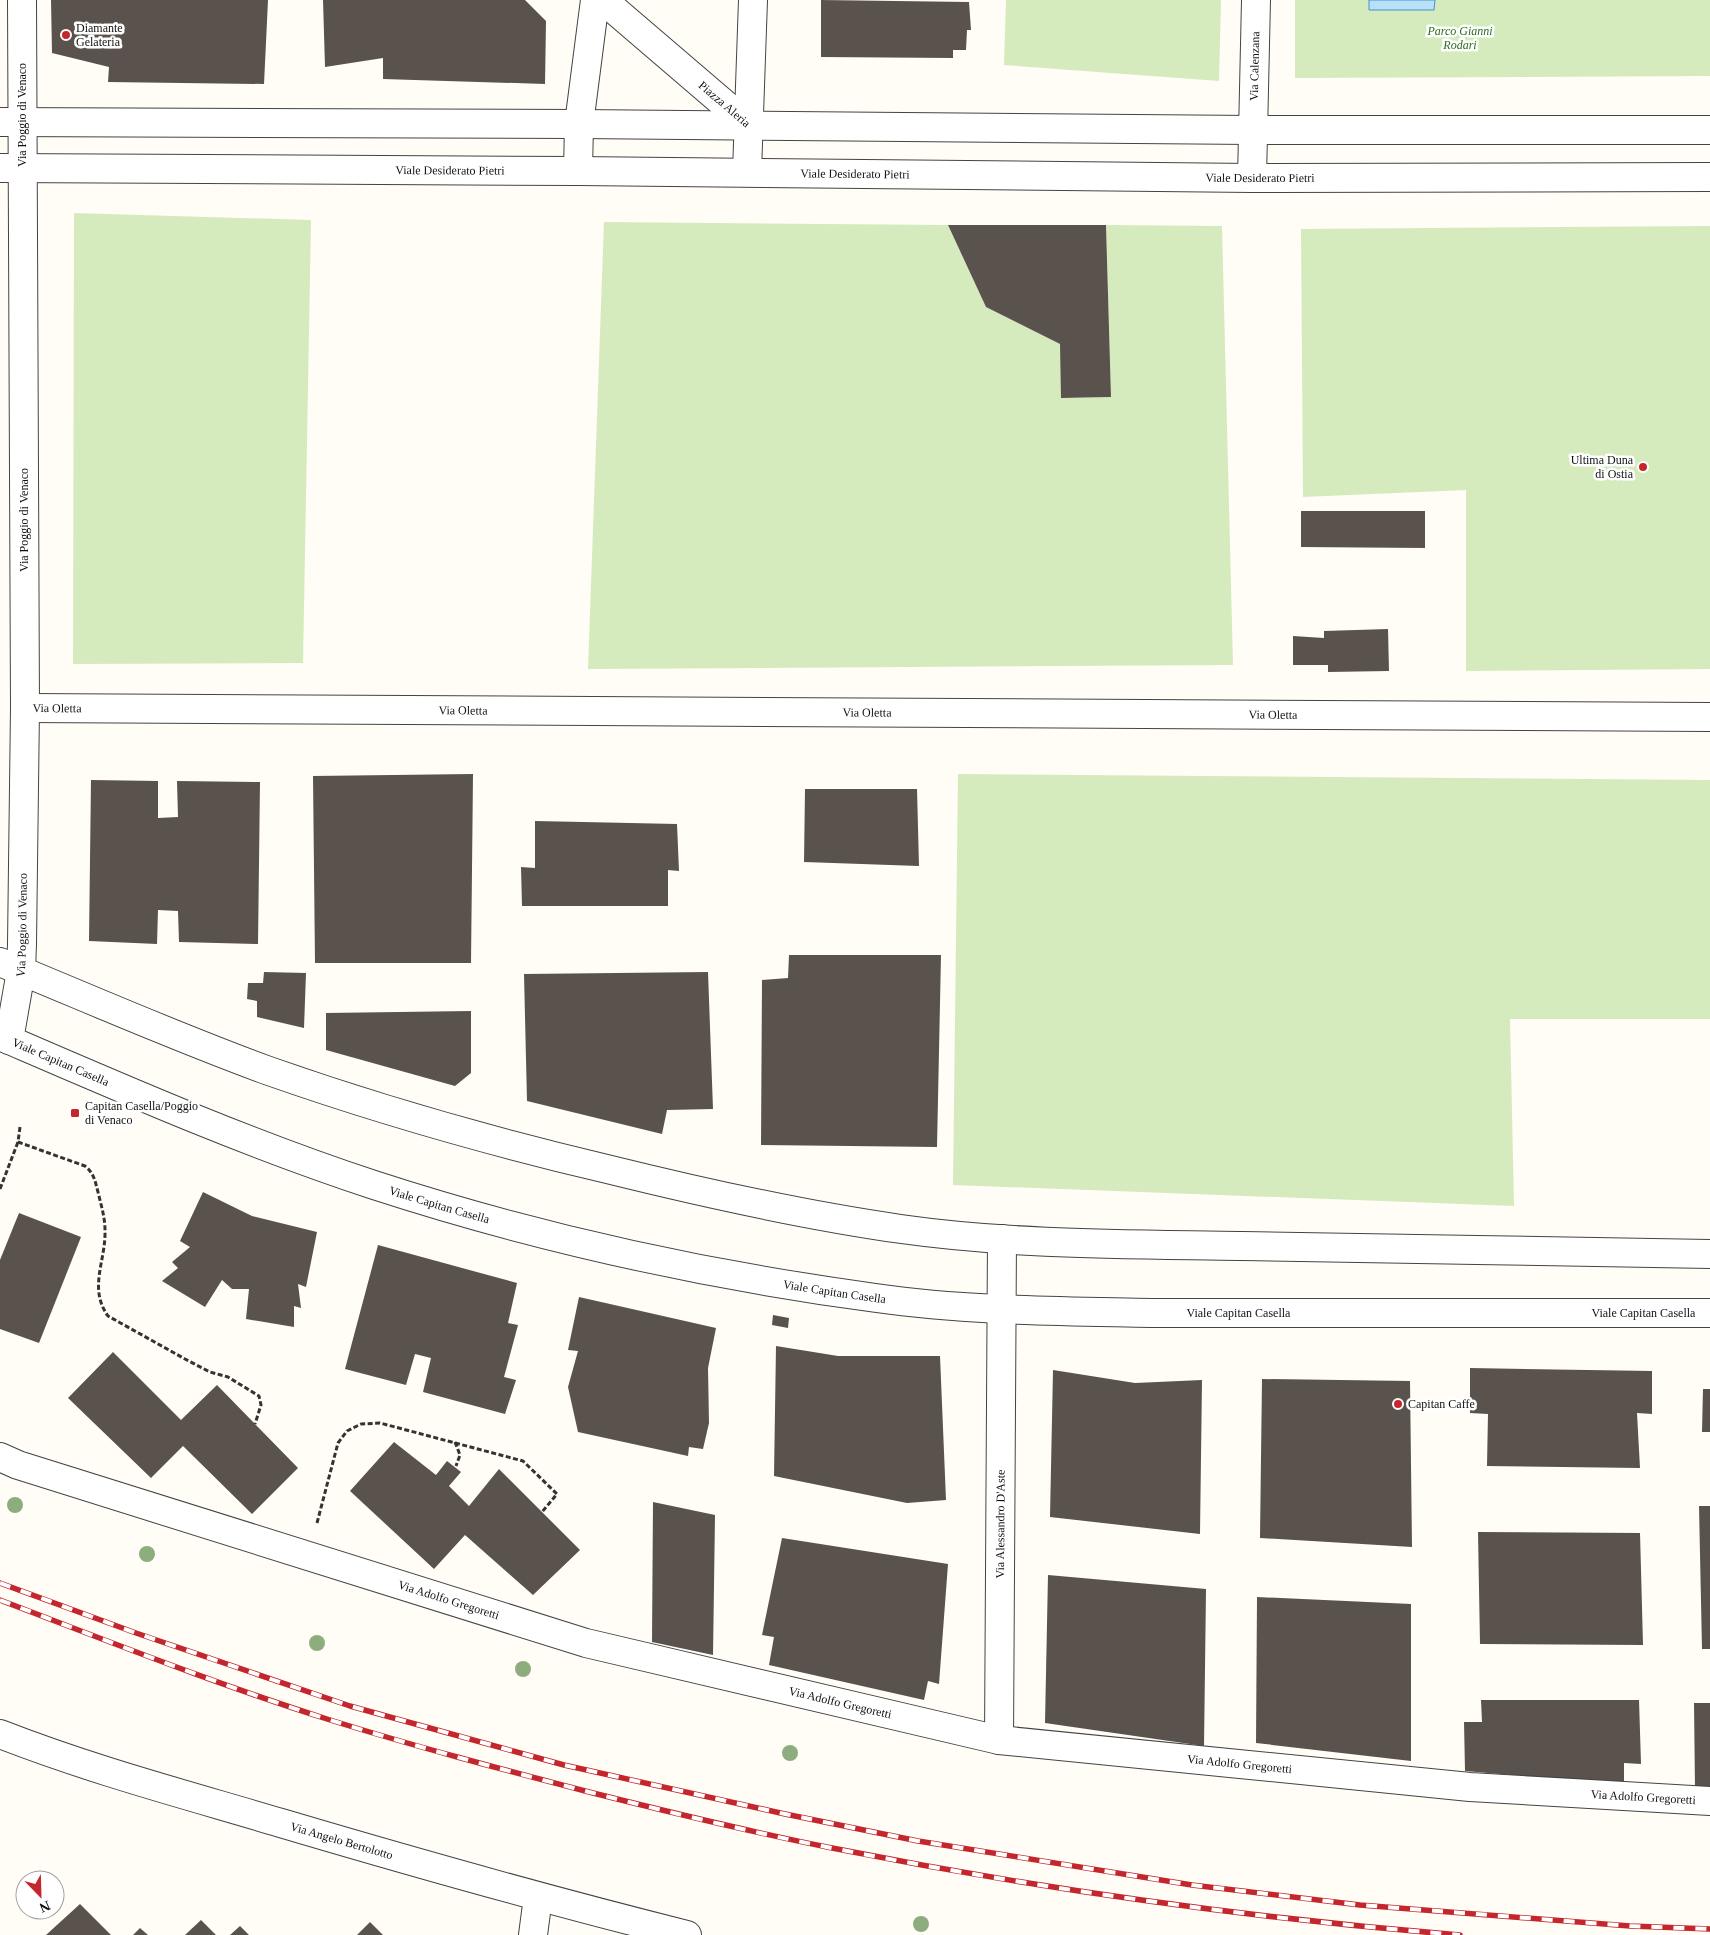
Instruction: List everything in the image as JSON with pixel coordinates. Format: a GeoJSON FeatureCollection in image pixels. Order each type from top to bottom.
{"type":"FeatureCollection","features":[{"type":"Feature","properties":{"kind":"street","name":"Via Poggio di Venaco"},"geometry":{"type":"LineString","coordinates":[[4,1038],[25,708],[11,169],[11,122],[22,0]]}},
{"type":"Feature","properties":{"kind":"street"},"geometry":{"type":"LineString","coordinates":[[578,171],[579,124],[595,0]]}},
{"type":"Feature","properties":{"kind":"street","name":"Piazza Aleria"},"geometry":{"type":"LineString","coordinates":[[603,0],[750,126]]}},
{"type":"Feature","properties":{"kind":"street","name":"Piazza Aleria"},"geometry":{"type":"LineString","coordinates":[[750,126],[753,0]]}},
{"type":"Feature","properties":{"kind":"street","name":"Via Calenzana"},"geometry":{"type":"LineString","coordinates":[[1252,178],[1256,0]]}},
{"type":"Feature","properties":{"kind":"street"},"geometry":{"type":"LineString","coordinates":[[11,122],[579,124],[1253,130],[1710,130]]}},
{"type":"Feature","properties":{"kind":"street"},"geometry":{"type":"LineString","coordinates":[[747,172],[750,126]]}},
{"type":"Feature","properties":{"kind":"street","name":"Viale Desiderato Pietri"},"geometry":{"type":"LineString","coordinates":[[11,169],[747,172],[1252,178],[1710,177]]}},
{"type":"Feature","properties":{"kind":"street","name":"Via Oletta"},"geometry":{"type":"LineString","coordinates":[[25,708],[1710,716]]}},
{"type":"Feature","properties":{"kind":"street"},"geometry":{"type":"LineString","coordinates":[[10,966],[144,1023],[273,1072],[413,1118],[604,1169],[758,1204],[902,1229],[1002,1239],[1129,1244],[1710,1254]]}},
{"type":"Feature","properties":{"kind":"street","name":"Viale Capitan Casella"},"geometry":{"type":"LineString","coordinates":[[4,1038],[130,1092],[255,1142],[370,1183],[492,1221],[595,1248],[760,1280],[879,1299],[1001,1308],[1152,1314],[1710,1313]]}},
{"type":"Feature","properties":{"kind":"street","name":"Via Alessandro D'Aste"},"geometry":{"type":"LineString","coordinates":[[999,1740],[1002,1239]]}},
{"type":"Feature","properties":{"kind":"street","name":"Via Adolfo Gregoretti"},"geometry":{"type":"LineString","coordinates":[[0,1457],[18,1465],[586,1643],[999,1740],[1470,1787],[1710,1801]]}},
{"type":"Feature","properties":{"kind":"street","name":"Via Angelo Bertolotto"},"geometry":{"type":"LineString","coordinates":[[0,1734],[36,1748],[131,1779],[538,1897],[687,1935]]}},
{"type":"Feature","properties":{"kind":"street"},"geometry":{"type":"LineString","coordinates":[[533,1935],[538,1897]]}},
{"type":"Feature","properties":{"kind":"path"},"geometry":{"type":"LineString","coordinates":[[0,1189],[18,1142],[20,1127]]}},
{"type":"Feature","properties":{"kind":"path"},"geometry":{"type":"LineString","coordinates":[[18,1142],[84,1166],[92,1172],[103,1214],[105,1231],[97,1294],[100,1306],[108,1316],[210,1372],[228,1377],[259,1396],[261,1404],[255,1424]]}},
{"type":"Feature","properties":{"kind":"path"},"geometry":{"type":"LineString","coordinates":[[317,1523],[338,1443],[347,1431],[354,1427],[361,1424],[380,1423],[523,1461],[557,1494],[542,1512]]}},
{"type":"Feature","properties":{"kind":"path"},"geometry":{"type":"LineString","coordinates":[[455,1442],[460,1455],[456,1466]]}},
{"type":"Feature","properties":{"kind":"green space"},"geometry":{"type":"Polygon","coordinates":[[[1006,0],[1221,0],[1219,81],[1004,65],[1006,0]]]}},
{"type":"Feature","properties":{"kind":"green space","name":"Parco Gianni Rodari"},"geometry":{"type":"Polygon","coordinates":[[[1295,0],[1710,0],[1710,76],[1295,78],[1295,0]]]}},
{"type":"Feature","properties":{"kind":"green space"},"geometry":{"type":"Polygon","coordinates":[[[74,213],[311,220],[303,663],[73,664],[74,213]]]}},
{"type":"Feature","properties":{"kind":"green space"},"geometry":{"type":"Polygon","coordinates":[[[604,222],[948,225],[986,307],[1060,344],[1067,398],[1111,397],[1106,225],[1222,226],[1233,665],[588,669],[604,222]]]}},
{"type":"Feature","properties":{"kind":"green space"},"geometry":{"type":"Polygon","coordinates":[[[1710,226],[1710,669],[1466,671],[1466,490],[1303,497],[1301,229],[1710,226]]]}},
{"type":"Feature","properties":{"kind":"green space"},"geometry":{"type":"Polygon","coordinates":[[[958,774],[1710,780],[1710,1019],[1510,1019],[1514,1206],[953,1185],[958,774]]]}},
{"type":"Feature","properties":{"kind":"water"},"geometry":{"type":"Polygon","coordinates":[[[1369,0],[1435,0],[1434,10],[1369,10],[1369,0]]]}},
{"type":"Feature","properties":{"kind":"building"},"geometry":{"type":"Polygon","coordinates":[[[51,0],[268,0],[264,84],[108,82],[109,67],[52,53],[51,0]]]}},
{"type":"Feature","properties":{"kind":"building"},"geometry":{"type":"Polygon","coordinates":[[[323,0],[525,0],[546,21],[545,84],[383,79],[383,58],[325,67],[323,0]]]}},
{"type":"Feature","properties":{"kind":"building"},"geometry":{"type":"Polygon","coordinates":[[[821,0],[969,2],[971,30],[967,30],[966,50],[953,50],[953,58],[821,57],[821,0]]]}},
{"type":"Feature","properties":{"kind":"building"},"geometry":{"type":"Polygon","coordinates":[[[948,225],[1106,225],[1111,397],[1061,398],[1060,344],[986,307],[948,225]]]}},
{"type":"Feature","properties":{"kind":"building"},"geometry":{"type":"Polygon","coordinates":[[[1301,511],[1425,511],[1425,548],[1301,547],[1301,511]]]}},
{"type":"Feature","properties":{"kind":"building"},"geometry":{"type":"Polygon","coordinates":[[[1388,629],[1389,671],[1328,672],[1328,665],[1293,665],[1293,636],[1324,638],[1324,631],[1388,629]]]}},
{"type":"Feature","properties":{"kind":"building"},"geometry":{"type":"Polygon","coordinates":[[[473,774],[471,963],[315,963],[313,776],[473,774]]]}},
{"type":"Feature","properties":{"kind":"building"},"geometry":{"type":"Polygon","coordinates":[[[91,780],[158,781],[158,818],[178,817],[177,781],[260,782],[258,944],[179,942],[178,911],[158,910],[157,944],[89,941],[91,780]]]}},
{"type":"Feature","properties":{"kind":"building"},"geometry":{"type":"Polygon","coordinates":[[[805,789],[917,789],[919,866],[804,862],[805,789]]]}},
{"type":"Feature","properties":{"kind":"building"},"geometry":{"type":"Polygon","coordinates":[[[535,821],[677,824],[679,871],[668,870],[668,906],[522,906],[521,867],[535,868],[535,821]]]}},
{"type":"Feature","properties":{"kind":"building"},"geometry":{"type":"Polygon","coordinates":[[[789,955],[941,955],[937,1147],[761,1145],[762,980],[788,978],[789,955]]]}},
{"type":"Feature","properties":{"kind":"building"},"geometry":{"type":"Polygon","coordinates":[[[264,972],[306,973],[304,1028],[257,1017],[257,1001],[247,999],[248,983],[263,983],[264,972]]]}},
{"type":"Feature","properties":{"kind":"building"},"geometry":{"type":"Polygon","coordinates":[[[708,972],[713,1109],[667,1110],[662,1134],[527,1101],[524,974],[708,972]]]}},
{"type":"Feature","properties":{"kind":"building"},"geometry":{"type":"Polygon","coordinates":[[[471,1011],[471,1073],[455,1086],[326,1050],[326,1013],[471,1011]]]}},
{"type":"Feature","properties":{"kind":"building"},"geometry":{"type":"Polygon","coordinates":[[[203,1192],[252,1216],[317,1232],[306,1287],[298,1284],[301,1308],[294,1306],[294,1327],[246,1319],[249,1289],[232,1289],[222,1280],[205,1307],[162,1281],[178,1268],[172,1262],[190,1247],[180,1241],[203,1192]]]}},
{"type":"Feature","properties":{"kind":"building"},"geometry":{"type":"Polygon","coordinates":[[[19,1213],[81,1237],[39,1343],[0,1329],[0,1260],[19,1213]]]}},
{"type":"Feature","properties":{"kind":"building"},"geometry":{"type":"Polygon","coordinates":[[[378,1245],[517,1283],[508,1323],[518,1325],[504,1377],[516,1380],[505,1414],[423,1392],[431,1358],[415,1354],[406,1385],[345,1369],[378,1245]]]}},
{"type":"Feature","properties":{"kind":"building"},"geometry":{"type":"Polygon","coordinates":[[[579,1297],[716,1328],[708,1368],[709,1423],[703,1449],[689,1447],[688,1456],[578,1432],[568,1387],[578,1351],[568,1350],[579,1297]]]}},
{"type":"Feature","properties":{"kind":"building"},"geometry":{"type":"Polygon","coordinates":[[[773,1315],[789,1318],[788,1328],[772,1325],[773,1315]]]}},
{"type":"Feature","properties":{"kind":"building"},"geometry":{"type":"Polygon","coordinates":[[[776,1346],[838,1356],[940,1356],[946,1500],[907,1503],[774,1476],[776,1346]]]}},
{"type":"Feature","properties":{"kind":"building"},"geometry":{"type":"Polygon","coordinates":[[[113,1352],[181,1420],[217,1385],[298,1468],[252,1514],[183,1446],[151,1478],[68,1398],[113,1352]]]}},
{"type":"Feature","properties":{"kind":"building"},"geometry":{"type":"Polygon","coordinates":[[[1470,1368],[1652,1371],[1652,1414],[1637,1413],[1640,1468],[1487,1466],[1488,1414],[1470,1413],[1470,1368]]]}},
{"type":"Feature","properties":{"kind":"building"},"geometry":{"type":"Polygon","coordinates":[[[1053,1370],[1135,1383],[1202,1380],[1200,1534],[1050,1517],[1053,1370]]]}},
{"type":"Feature","properties":{"kind":"building"},"geometry":{"type":"Polygon","coordinates":[[[1262,1379],[1410,1381],[1412,1547],[1260,1538],[1262,1379]]]}},
{"type":"Feature","properties":{"kind":"building"},"geometry":{"type":"Polygon","coordinates":[[[1703,1389],[1710,1389],[1710,1432],[1702,1432],[1703,1389]]]}},
{"type":"Feature","properties":{"kind":"building"},"geometry":{"type":"Polygon","coordinates":[[[394,1442],[436,1475],[447,1461],[461,1472],[449,1486],[469,1506],[499,1469],[580,1550],[533,1595],[465,1535],[434,1569],[350,1491],[394,1442]]]}},
{"type":"Feature","properties":{"kind":"building"},"geometry":{"type":"Polygon","coordinates":[[[653,1502],[715,1515],[713,1655],[652,1642],[653,1502]]]}},
{"type":"Feature","properties":{"kind":"building"},"geometry":{"type":"Polygon","coordinates":[[[1699,1506],[1710,1506],[1710,1649],[1702,1649],[1699,1506]]]}},
{"type":"Feature","properties":{"kind":"building"},"geometry":{"type":"Polygon","coordinates":[[[1478,1532],[1640,1533],[1643,1645],[1480,1644],[1478,1532]]]}},
{"type":"Feature","properties":{"kind":"building"},"geometry":{"type":"Polygon","coordinates":[[[782,1538],[948,1564],[939,1684],[928,1681],[924,1700],[769,1665],[774,1637],[762,1635],[782,1538]]]}},
{"type":"Feature","properties":{"kind":"building"},"geometry":{"type":"Polygon","coordinates":[[[1048,1575],[1206,1589],[1204,1746],[1045,1723],[1048,1575]]]}},
{"type":"Feature","properties":{"kind":"building"},"geometry":{"type":"Polygon","coordinates":[[[1257,1597],[1411,1604],[1411,1761],[1256,1743],[1257,1597]]]}},
{"type":"Feature","properties":{"kind":"building"},"geometry":{"type":"Polygon","coordinates":[[[1481,1700],[1639,1700],[1641,1764],[1624,1763],[1624,1785],[1465,1771],[1464,1722],[1482,1722],[1481,1700]]]}},
{"type":"Feature","properties":{"kind":"building"},"geometry":{"type":"Polygon","coordinates":[[[1694,1703],[1710,1703],[1710,1789],[1695,1788],[1694,1703]]]}},
{"type":"Feature","properties":{"kind":"building"},"geometry":{"type":"Polygon","coordinates":[[[80,1904],[111,1935],[46,1935],[62,1920],[65,1920],[65,1918],[80,1904]]]}},
{"type":"Feature","properties":{"kind":"building"},"geometry":{"type":"Polygon","coordinates":[[[201,1920],[216,1935],[185,1935],[201,1920]]]}},
{"type":"Feature","properties":{"kind":"building"},"geometry":{"type":"Polygon","coordinates":[[[370,1922],[383,1935],[357,1935],[370,1922]]]}},
{"type":"Feature","properties":{"kind":"building"},"geometry":{"type":"Polygon","coordinates":[[[240,1926],[249,1935],[230,1935],[240,1926]]]}},
{"type":"Feature","properties":{"kind":"building"},"geometry":{"type":"Polygon","coordinates":[[[140,1928],[148,1935],[133,1935],[140,1928]]]}},
{"type":"Feature","properties":{"kind":"railway"},"geometry":{"type":"LineString","coordinates":[[0,1583],[136,1633],[350,1706],[564,1765],[785,1814],[918,1841],[1192,1885],[1360,1905],[1630,1926],[1710,1929]]}},
{"type":"Feature","properties":{"kind":"railway"},"geometry":{"type":"LineString","coordinates":[[0,1600],[203,1677],[327,1719],[523,1775],[740,1829],[910,1863],[1066,1889],[1224,1911],[1460,1935]]}},
{"type":"Feature","properties":{"kind":"place","name":"Diamante Gelateria"},"geometry":{"type":"Point","coordinates":[66,35]}},
{"type":"Feature","properties":{"kind":"place","name":"Ultima Duna di Ostia"},"geometry":{"type":"Point","coordinates":[1643,467]}},
{"type":"Feature","properties":{"kind":"place","name":"Capitan Casella/Poggio di Venaco"},"geometry":{"type":"Point","coordinates":[75,1113]}},
{"type":"Feature","properties":{"kind":"place","name":"Capitan Caffe"},"geometry":{"type":"Point","coordinates":[1398,1404]}}]}
